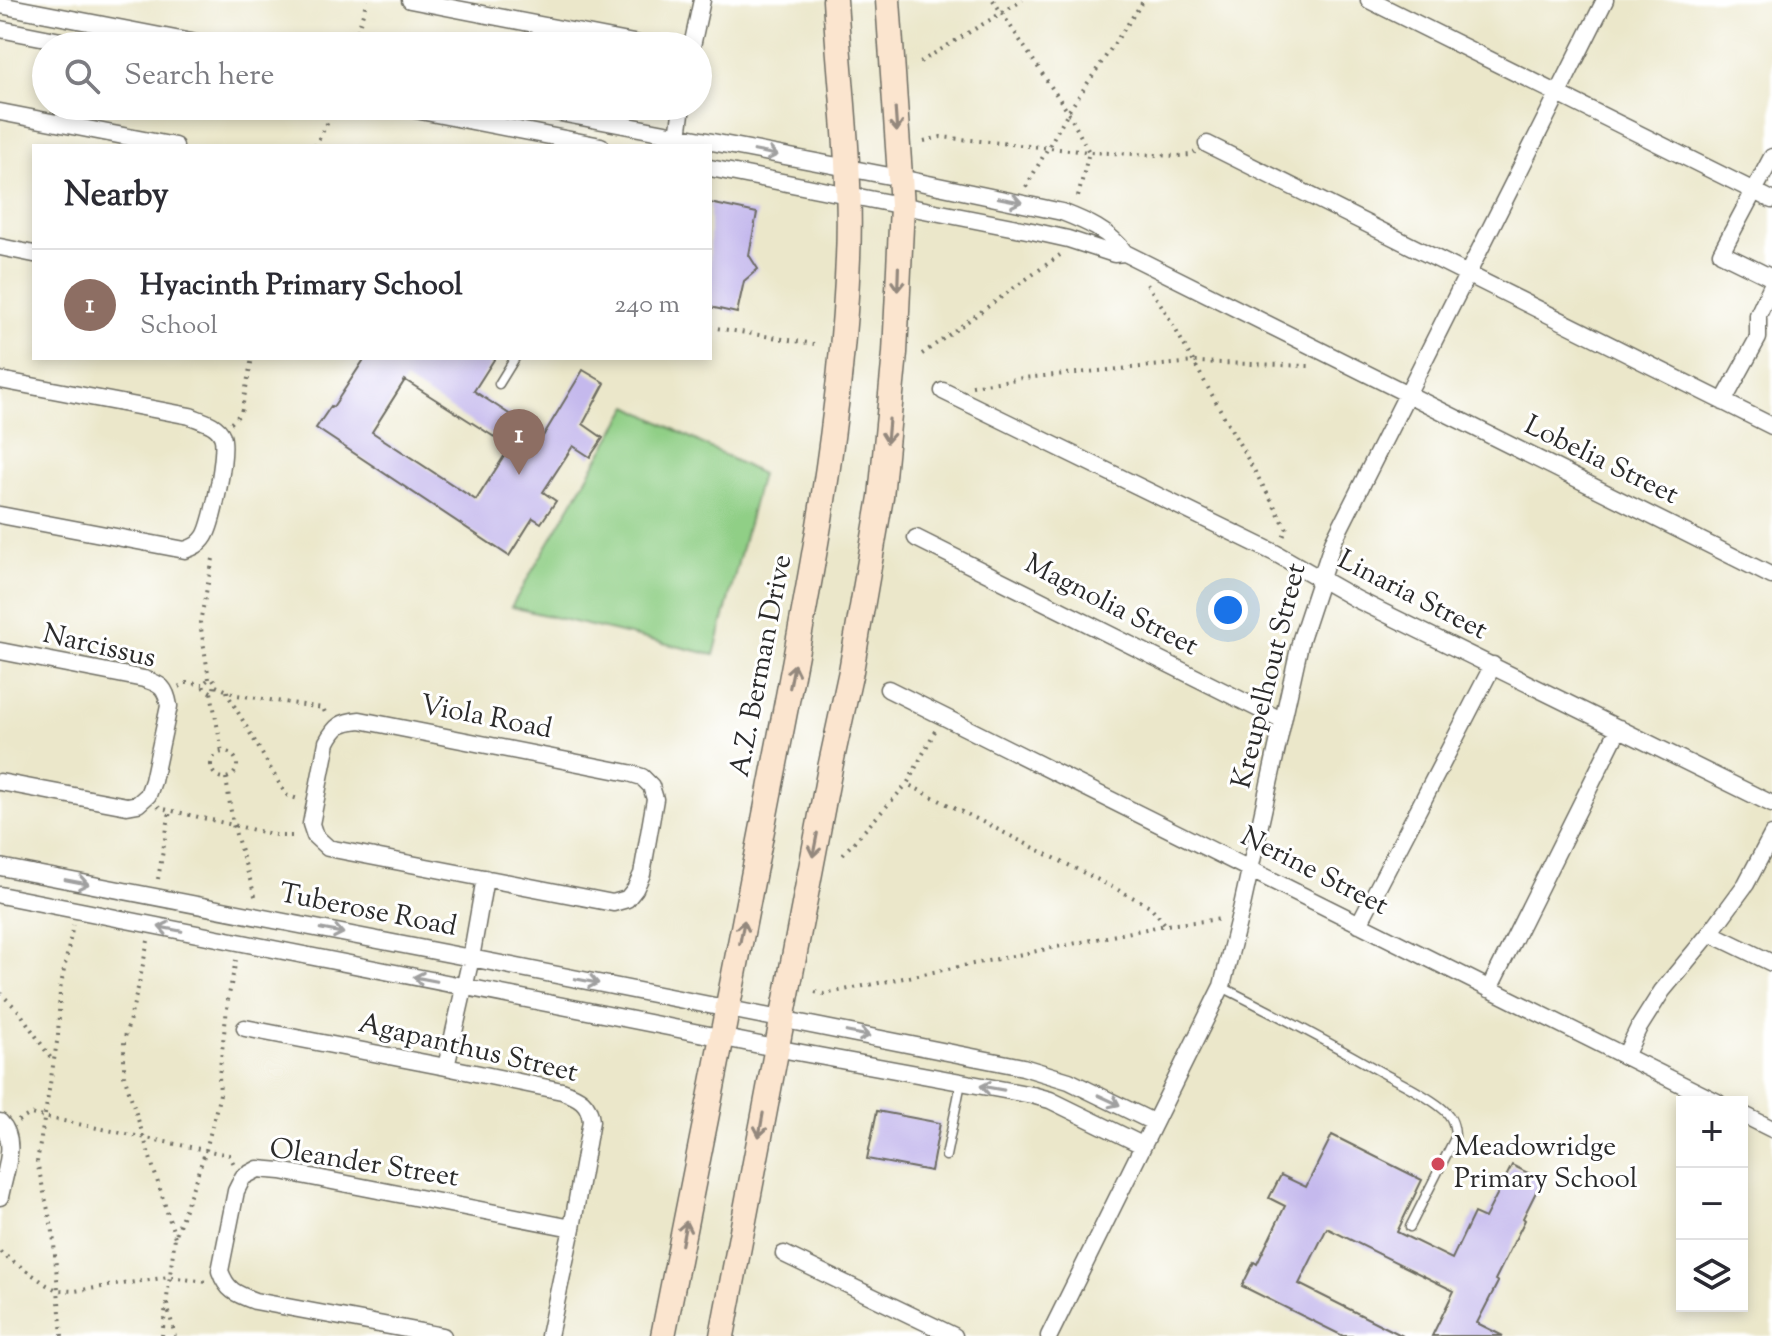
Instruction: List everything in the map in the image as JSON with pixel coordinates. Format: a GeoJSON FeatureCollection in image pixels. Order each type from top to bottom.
{"type":"FeatureCollection","features":[{"type":"Feature","properties":{"kind":"main road","name":"A.Z. Berman Drive"},"geometry":{"type":"LineString","coordinates":[[663,1336],[795,658],[819,527],[839,378],[849,252],[835,0]]}},
{"type":"Feature","properties":{"kind":"main road"},"geometry":{"type":"LineString","coordinates":[[722,1336],[775,1048],[851,671],[881,497],[895,353],[902,206],[888,0]]}},
{"type":"Feature","properties":{"kind":"street"},"geometry":{"type":"LineString","coordinates":[[410,0],[576,32]]}},
{"type":"Feature","properties":{"kind":"street"},"geometry":{"type":"LineString","coordinates":[[695,32],[702,0]]}},
{"type":"Feature","properties":{"kind":"street"},"geometry":{"type":"LineString","coordinates":[[1369,0],[1772,200]]}},
{"type":"Feature","properties":{"kind":"street","name":"Kreupelhout Street"},"geometry":{"type":"LineString","coordinates":[[1049,1336],[1222,986],[1301,639],[1333,542],[1605,0]]}},
{"type":"Feature","properties":{"kind":"street"},"geometry":{"type":"LineString","coordinates":[[0,5],[140,32]]}},
{"type":"Feature","properties":{"kind":"street"},"geometry":{"type":"LineString","coordinates":[[0,29],[32,35]]}},
{"type":"Feature","properties":{"kind":"street"},"geometry":{"type":"LineString","coordinates":[[0,112],[32,118]]}},
{"type":"Feature","properties":{"kind":"street"},"geometry":{"type":"LineString","coordinates":[[41,120],[165,144]]}},
{"type":"Feature","properties":{"kind":"street"},"geometry":{"type":"LineString","coordinates":[[467,120],[591,144]]}},
{"type":"Feature","properties":{"kind":"street"},"geometry":{"type":"LineString","coordinates":[[585,120],[697,144]]}},
{"type":"Feature","properties":{"kind":"street"},"geometry":{"type":"LineString","coordinates":[[677,141],[680,120]]}},
{"type":"Feature","properties":{"kind":"street"},"geometry":{"type":"LineString","coordinates":[[1207,144],[1772,426]]}},
{"type":"Feature","properties":{"kind":"street"},"geometry":{"type":"LineString","coordinates":[[712,146],[900,178],[1062,212],[1106,234],[1125,253],[1114,254],[1068,239],[712,168]]}},
{"type":"Feature","properties":{"kind":"street"},"geometry":{"type":"LineString","coordinates":[[1772,157],[1721,253],[1772,278]]}},
{"type":"Feature","properties":{"kind":"street"},"geometry":{"type":"LineString","coordinates":[[0,247],[32,254]]}},
{"type":"Feature","properties":{"kind":"street","name":"Lobelia Street"},"geometry":{"type":"LineString","coordinates":[[1125,253],[1772,576]]}},
{"type":"Feature","properties":{"kind":"street"},"geometry":{"type":"LineString","coordinates":[[1723,402],[1758,338],[1758,315],[1772,285]]}},
{"type":"Feature","properties":{"kind":"street"},"geometry":{"type":"LineString","coordinates":[[0,380],[190,416],[211,424],[221,433],[224,445],[207,533],[197,546],[185,550],[0,515]]}},
{"type":"Feature","properties":{"kind":"street","name":"Linaria Street"},"geometry":{"type":"LineString","coordinates":[[943,391],[1275,553],[1356,599],[1772,804]]}},
{"type":"Feature","properties":{"kind":"street","name":"Magnolia Street"},"geometry":{"type":"LineString","coordinates":[[916,538],[1283,721]]}},
{"type":"Feature","properties":{"kind":"street","name":"Narcissus"},"geometry":{"type":"LineString","coordinates":[[0,651],[157,683],[167,694],[169,706],[153,781],[148,795],[138,804],[127,806],[0,782]]}},
{"type":"Feature","properties":{"kind":"street"},"geometry":{"type":"LineString","coordinates":[[1359,924],[1493,665]]}},
{"type":"Feature","properties":{"kind":"street","name":"Nerine Street"},"geometry":{"type":"LineString","coordinates":[[888,689],[1705,1096]]}},
{"type":"Feature","properties":{"kind":"street","name":"Viola Road"},"geometry":{"type":"LineString","coordinates":[[360,720],[629,773],[642,777],[651,786],[655,799],[642,874],[627,899],[613,903],[485,878],[328,848],[315,836],[311,824],[327,742],[334,729],[345,722],[360,720]]}},
{"type":"Feature","properties":{"kind":"street"},"geometry":{"type":"LineString","coordinates":[[1489,989],[1619,728]]}},
{"type":"Feature","properties":{"kind":"street"},"geometry":{"type":"LineString","coordinates":[[1625,1056],[1662,991],[1746,884],[1772,835]]}},
{"type":"Feature","properties":{"kind":"street","name":"Tuberose Road"},"geometry":{"type":"LineString","coordinates":[[0,867],[1023,1067],[1069,1081],[1153,1122]]}},
{"type":"Feature","properties":{"kind":"street"},"geometry":{"type":"LineString","coordinates":[[446,1067],[471,958],[485,878]]}},
{"type":"Feature","properties":{"kind":"street","name":"Tuberose Road"},"geometry":{"type":"LineString","coordinates":[[0,895],[1050,1100],[1142,1145]]}},
{"type":"Feature","properties":{"kind":"street"},"geometry":{"type":"LineString","coordinates":[[1710,933],[1772,963]]}},
{"type":"Feature","properties":{"kind":"street","name":"Agapanthus Street"},"geometry":{"type":"LineString","coordinates":[[245,1028],[562,1091],[577,1096],[587,1105],[591,1121],[549,1336]]}},
{"type":"Feature","properties":{"kind":"street"},"geometry":{"type":"LineString","coordinates":[[1748,1117],[1772,1129]]}},
{"type":"Feature","properties":{"kind":"street"},"geometry":{"type":"LineString","coordinates":[[0,1122],[11,1141],[0,1197]]}},
{"type":"Feature","properties":{"kind":"street","name":"Oleander Street"},"geometry":{"type":"LineString","coordinates":[[225,1284],[220,1271],[236,1191],[243,1177],[258,1169],[572,1228]]}},
{"type":"Feature","properties":{"kind":"street"},"geometry":{"type":"LineString","coordinates":[[784,1254],[954,1336]]}},
{"type":"Feature","properties":{"kind":"street"},"geometry":{"type":"LineString","coordinates":[[225,1284],[237,1295],[255,1301],[443,1336]]}},
{"type":"Feature","properties":{"kind":"lane"},"geometry":{"type":"LineString","coordinates":[[499,384],[514,360]]}},
{"type":"Feature","properties":{"kind":"lane"},"geometry":{"type":"LineString","coordinates":[[1222,986],[1409,1088],[1443,1109],[1452,1119],[1455,1138],[1410,1227]]}},
{"type":"Feature","properties":{"kind":"lane"},"geometry":{"type":"LineString","coordinates":[[946,1156],[961,1082]]}},
{"type":"Feature","properties":{"kind":"path"},"geometry":{"type":"LineString","coordinates":[[357,32],[367,0]]}},
{"type":"Feature","properties":{"kind":"path"},"geometry":{"type":"LineString","coordinates":[[993,0],[1068,112],[1089,152],[1077,202]]}},
{"type":"Feature","properties":{"kind":"path"},"geometry":{"type":"LineString","coordinates":[[920,62],[1023,0]]}},
{"type":"Feature","properties":{"kind":"path"},"geometry":{"type":"LineString","coordinates":[[1026,188],[1068,112],[1144,0]]}},
{"type":"Feature","properties":{"kind":"path"},"geometry":{"type":"LineString","coordinates":[[316,144],[329,120]]}},
{"type":"Feature","properties":{"kind":"path"},"geometry":{"type":"LineString","coordinates":[[924,141],[941,137],[1089,152],[1191,155],[1207,144]]}},
{"type":"Feature","properties":{"kind":"path"},"geometry":{"type":"LineString","coordinates":[[922,354],[1065,249]]}},
{"type":"Feature","properties":{"kind":"path"},"geometry":{"type":"LineString","coordinates":[[1125,253],[1164,309],[1287,529],[1275,553]]}},
{"type":"Feature","properties":{"kind":"path"},"geometry":{"type":"LineString","coordinates":[[712,327],[814,344]]}},
{"type":"Feature","properties":{"kind":"path"},"geometry":{"type":"LineString","coordinates":[[241,413],[252,360]]}},
{"type":"Feature","properties":{"kind":"path"},"geometry":{"type":"LineString","coordinates":[[943,391],[1023,378],[1194,362],[1294,367],[1348,364]]}},
{"type":"Feature","properties":{"kind":"path"},"geometry":{"type":"LineString","coordinates":[[209,679],[200,622],[216,546]]}},
{"type":"Feature","properties":{"kind":"path"},"geometry":{"type":"LineString","coordinates":[[186,683],[203,684],[209,679]]}},
{"type":"Feature","properties":{"kind":"path"},"geometry":{"type":"LineString","coordinates":[[209,679],[213,679],[216,686],[237,695],[323,708]]}},
{"type":"Feature","properties":{"kind":"path"},"geometry":{"type":"LineString","coordinates":[[203,684],[211,692],[222,752]]}},
{"type":"Feature","properties":{"kind":"path"},"geometry":{"type":"LineString","coordinates":[[211,692],[216,686]]}},
{"type":"Feature","properties":{"kind":"path"},"geometry":{"type":"LineString","coordinates":[[227,691],[286,795],[315,804]]}},
{"type":"Feature","properties":{"kind":"path"},"geometry":{"type":"LineString","coordinates":[[843,854],[907,784],[942,717]]}},
{"type":"Feature","properties":{"kind":"path"},"geometry":{"type":"LineString","coordinates":[[222,752],[233,755],[237,766],[226,778],[220,777],[212,769],[212,758],[222,752]]}},
{"type":"Feature","properties":{"kind":"path"},"geometry":{"type":"LineString","coordinates":[[226,778],[233,825],[256,899],[255,906]]}},
{"type":"Feature","properties":{"kind":"path"},"geometry":{"type":"LineString","coordinates":[[907,784],[1150,906],[1166,925]]}},
{"type":"Feature","properties":{"kind":"path"},"geometry":{"type":"LineString","coordinates":[[160,808],[280,836]]}},
{"type":"Feature","properties":{"kind":"path"},"geometry":{"type":"LineString","coordinates":[[157,887],[170,811]]}},
{"type":"Feature","properties":{"kind":"path"},"geometry":{"type":"LineString","coordinates":[[62,1336],[53,1232],[37,1162],[58,1036],[60,990],[76,911]]}},
{"type":"Feature","properties":{"kind":"path"},"geometry":{"type":"LineString","coordinates":[[815,992],[824,994],[1166,925],[1228,919]]}},
{"type":"Feature","properties":{"kind":"path"},"geometry":{"type":"LineString","coordinates":[[149,934],[124,1041],[124,1075],[175,1237]]}},
{"type":"Feature","properties":{"kind":"path"},"geometry":{"type":"LineString","coordinates":[[0,993],[19,1011],[53,1062]]}},
{"type":"Feature","properties":{"kind":"path"},"geometry":{"type":"LineString","coordinates":[[162,1336],[175,1237],[206,1150],[220,1094]]}},
{"type":"Feature","properties":{"kind":"path"},"geometry":{"type":"LineString","coordinates":[[31,1114],[229,1155]]}},
{"type":"Feature","properties":{"kind":"path"},"geometry":{"type":"LineString","coordinates":[[0,1252],[57,1290],[75,1291],[169,1277],[225,1284]]}},
{"type":"Feature","properties":{"kind":"path"},"geometry":{"type":"LineString","coordinates":[[166,1302],[175,1336]]}},
{"type":"Feature","properties":{"kind":"green space"},"geometry":{"type":"Polygon","coordinates":[[[629,406],[761,474],[714,655],[511,607],[629,406]]]}},
{"type":"Feature","properties":{"kind":"building"},"geometry":{"type":"Polygon","coordinates":[[[712,203],[757,213],[749,255],[758,269],[744,281],[737,313],[712,307],[712,203]]]}},
{"type":"Feature","properties":{"kind":"building"},"geometry":{"type":"Polygon","coordinates":[[[364,360],[494,360],[474,391],[543,436],[583,370],[605,383],[583,424],[603,438],[590,457],[573,446],[543,492],[556,501],[541,523],[533,518],[509,556],[316,428],[364,360]],[[405,380],[372,432],[476,500],[510,447],[405,380]]]}},
{"type":"Feature","properties":{"kind":"building"},"geometry":{"type":"Polygon","coordinates":[[[877,1111],[940,1123],[931,1171],[867,1159],[877,1111]]]}},
{"type":"Feature","properties":{"kind":"building"},"geometry":{"type":"Polygon","coordinates":[[[1332,1135],[1422,1180],[1397,1232],[1452,1259],[1474,1213],[1485,1218],[1512,1165],[1542,1180],[1477,1323],[1503,1336],[1432,1336],[1454,1291],[1327,1228],[1299,1284],[1403,1336],[1343,1336],[1242,1286],[1254,1262],[1257,1264],[1285,1206],[1269,1198],[1281,1175],[1306,1187],[1332,1135]]]}},
{"type":"Feature","properties":{"kind":"place","name":"Hyacinth Primary School"},"geometry":{"type":"Point","coordinates":[519,475]}},
{"type":"Feature","properties":{"kind":"place","name":"Meadowridge Primary School"},"geometry":{"type":"Point","coordinates":[1438,1164]}}]}
